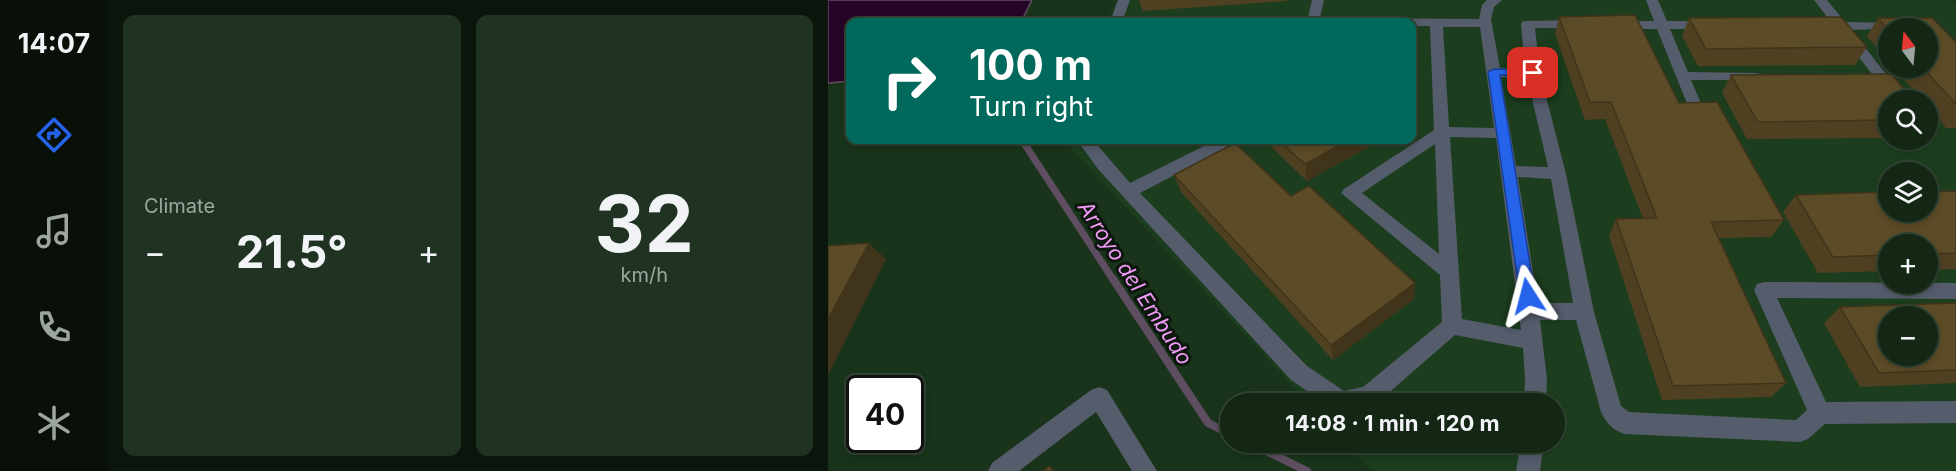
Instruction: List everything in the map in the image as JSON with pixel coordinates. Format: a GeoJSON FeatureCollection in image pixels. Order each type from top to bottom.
{"type":"FeatureCollection","features":[{"type":"Feature","properties":{"kind":"street"},"geometry":{"type":"LineString","coordinates":[[1117,18],[1124,0]]}},
{"type":"Feature","properties":{"kind":"street"},"geometry":{"type":"LineString","coordinates":[[1314,18],[1318,0]]}},
{"type":"Feature","properties":{"kind":"street"},"geometry":{"type":"LineString","coordinates":[[1493,0],[1485,10],[1486,23],[1529,311],[1534,393]]}},
{"type":"Feature","properties":{"kind":"street"},"geometry":{"type":"LineString","coordinates":[[1652,0],[1695,108]]}},
{"type":"Feature","properties":{"kind":"street"},"geometry":{"type":"LineString","coordinates":[[1820,0],[1892,90]]}},
{"type":"Feature","properties":{"kind":"street"},"geometry":{"type":"LineString","coordinates":[[1416,22],[1486,23]]}},
{"type":"Feature","properties":{"kind":"street"},"geometry":{"type":"LineString","coordinates":[[1436,22],[1452,326]]}},
{"type":"Feature","properties":{"kind":"street"},"geometry":{"type":"LineString","coordinates":[[1721,26],[1528,24],[1533,73],[1558,174],[1584,312],[1612,412],[1624,423],[1800,431],[1820,413],[1956,412]]}},
{"type":"Feature","properties":{"kind":"street"},"geometry":{"type":"LineString","coordinates":[[1805,26],[1878,26]]}},
{"type":"Feature","properties":{"kind":"street"},"geometry":{"type":"LineString","coordinates":[[1494,72],[1533,73]]}},
{"type":"Feature","properties":{"kind":"street"},"geometry":{"type":"LineString","coordinates":[[1684,76],[1766,77]]}},
{"type":"Feature","properties":{"kind":"street"},"geometry":{"type":"LineString","coordinates":[[1859,78],[1883,79]]}},
{"type":"Feature","properties":{"kind":"street"},"geometry":{"type":"LineString","coordinates":[[1449,272],[1350,193],[1442,132],[1503,133]]}},
{"type":"Feature","properties":{"kind":"street"},"geometry":{"type":"LineString","coordinates":[[1088,144],[1104,165],[1180,248],[1299,373],[1342,402],[1369,396],[1452,326]]}},
{"type":"Feature","properties":{"kind":"street"},"geometry":{"type":"LineString","coordinates":[[1129,191],[1220,144]]}},
{"type":"Feature","properties":{"kind":"street"},"geometry":{"type":"LineString","coordinates":[[1509,171],[1558,174]]}},
{"type":"Feature","properties":{"kind":"street"},"geometry":{"type":"LineString","coordinates":[[1820,413],[1764,290],[1956,291]]}},
{"type":"Feature","properties":{"kind":"street"},"geometry":{"type":"LineString","coordinates":[[1529,311],[1584,312]]}},
{"type":"Feature","properties":{"kind":"street"},"geometry":{"type":"LineString","coordinates":[[1452,326],[1532,341]]}},
{"type":"Feature","properties":{"kind":"street"},"geometry":{"type":"LineString","coordinates":[[1000,471],[1099,396],[1145,471]]}},
{"type":"Feature","properties":{"kind":"street"},"geometry":{"type":"LineString","coordinates":[[1528,471],[1531,453]]}},
{"type":"Feature","properties":{"kind":"shaded area"},"geometry":{"type":"Polygon","coordinates":[[[828,0],[1032,0],[1023,18],[846,18],[846,81],[828,83],[828,0]]]}},
{"type":"Feature","properties":{"kind":"shaded area"},"geometry":{"type":"Polygon","coordinates":[[[1117,0],[1952,0],[1956,4],[1956,471],[1372,471],[1355,453],[1565,453],[1565,393],[1300,393],[1067,144],[1416,144],[1416,18],[1109,18],[1117,0]]]}},
{"type":"Feature","properties":{"kind":"building"},"geometry":{"type":"Polygon","coordinates":[[[1635,15],[1679,103],[1717,102],[1784,220],[1711,222],[1786,383],[1673,386],[1616,219],[1657,218],[1611,102],[1590,102],[1559,17],[1635,15]]]}},
{"type":"Feature","properties":{"kind":"building"},"geometry":{"type":"Polygon","coordinates":[[[1841,17],[1867,47],[1706,49],[1689,18],[1841,17]]]}},
{"type":"Feature","properties":{"kind":"building"},"geometry":{"type":"Polygon","coordinates":[[[1938,24],[1956,42],[1956,104],[1932,78],[1938,78],[1938,24]]]}},
{"type":"Feature","properties":{"kind":"building"},"geometry":{"type":"Polygon","coordinates":[[[1878,74],[1878,78],[1895,78],[1905,90],[1878,90],[1878,120],[1758,122],[1731,75],[1878,74]]]}},
{"type":"Feature","properties":{"kind":"building"},"geometry":{"type":"Polygon","coordinates":[[[1236,144],[1291,196],[1309,186],[1415,283],[1331,345],[1174,175],[1236,144]]]}},
{"type":"Feature","properties":{"kind":"building"},"geometry":{"type":"Polygon","coordinates":[[[1282,144],[1342,144],[1305,164],[1282,144]]]}},
{"type":"Feature","properties":{"kind":"building"},"geometry":{"type":"Polygon","coordinates":[[[1956,191],[1956,253],[1938,254],[1938,234],[1878,234],[1878,255],[1833,257],[1796,195],[1878,192],[1878,222],[1938,222],[1938,192],[1956,191]]]}},
{"type":"Feature","properties":{"kind":"building"},"geometry":{"type":"Polygon","coordinates":[[[869,243],[828,319],[828,246],[869,243]]]}},
{"type":"Feature","properties":{"kind":"building"},"geometry":{"type":"Polygon","coordinates":[[[1956,303],[1956,370],[1879,373],[1840,307],[1956,303]]]}},
{"type":"Feature","properties":{"kind":"building"},"geometry":{"type":"Polygon","coordinates":[[[1050,466],[1053,471],[1043,471],[1050,466]]]}},
{"type":"Feature","properties":{"kind":"waterway","name":"Arroyo del Embudo"},"geometry":{"type":"LineString","coordinates":[[1025,144],[1114,281]]}},
{"type":"Feature","properties":{"kind":"waterway","name":"Arroyo del Embudo"},"geometry":{"type":"LineString","coordinates":[[1113,279],[1208,423],[1220,429]]}},
{"type":"Feature","properties":{"kind":"waterway","name":"Arroyo del Embudo"},"geometry":{"type":"LineString","coordinates":[[1270,453],[1307,471]]}},
{"type":"Feature","properties":{"kind":"route"},"geometry":{"type":"LineString","coordinates":[[1528,296],[1494,72],[1533,73]]}}]}
